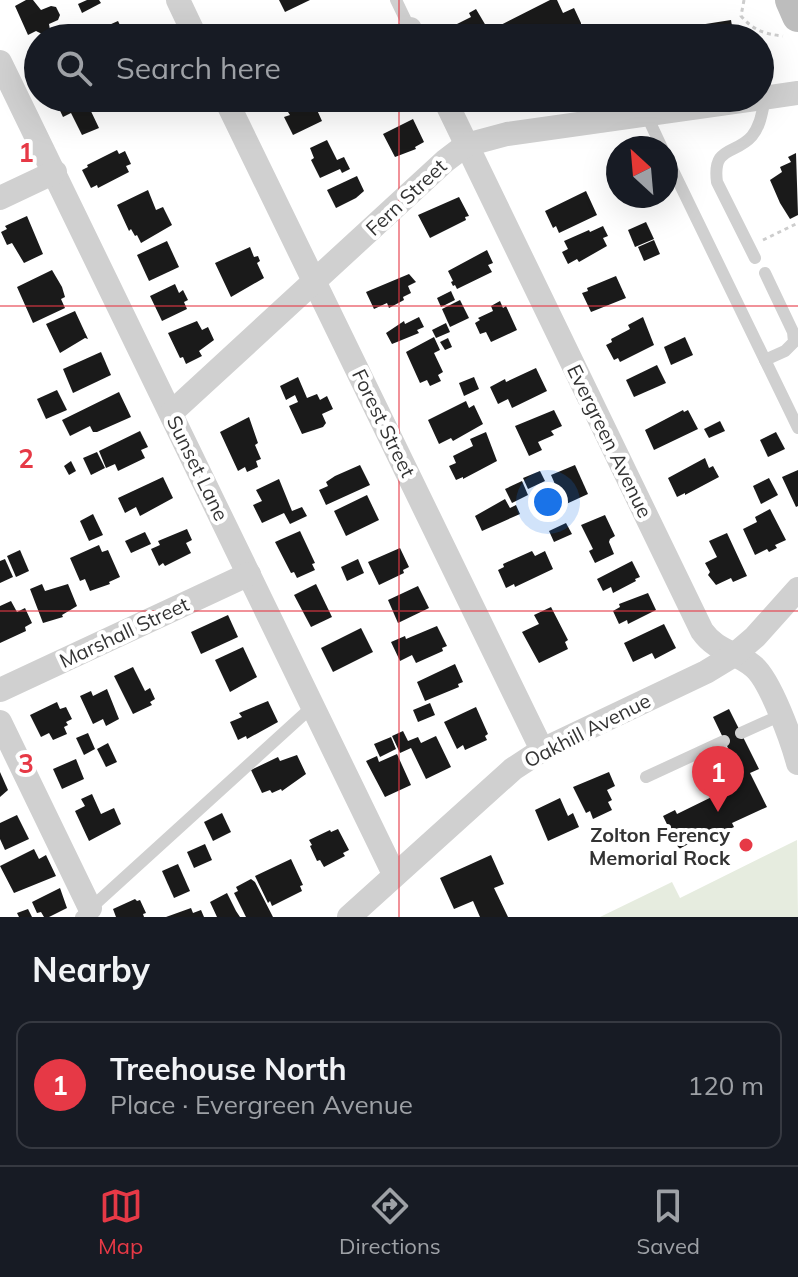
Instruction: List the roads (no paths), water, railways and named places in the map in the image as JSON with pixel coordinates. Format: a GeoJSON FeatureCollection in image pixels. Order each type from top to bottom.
{"type":"FeatureCollection","features":[{"type":"Feature","properties":{"kind":"main road"},"geometry":{"type":"LineString","coordinates":[[791,0],[792,26]]}},
{"type":"Feature","properties":{"kind":"street"},"geometry":{"type":"LineString","coordinates":[[178,0],[189,24]]}},
{"type":"Feature","properties":{"kind":"street","name":"Sunset Lane"},"geometry":{"type":"LineString","coordinates":[[0,62],[24,110]]}},
{"type":"Feature","properties":{"kind":"street","name":"Fern Street"},"geometry":{"type":"LineString","coordinates":[[774,97],[798,93]]}},
{"type":"Feature","properties":{"kind":"street","name":"Sunset Lane"},"geometry":{"type":"LineString","coordinates":[[25,112],[394,874]]}},
{"type":"Feature","properties":{"kind":"street","name":"Forest Street"},"geometry":{"type":"LineString","coordinates":[[232,112],[542,750]]}},
{"type":"Feature","properties":{"kind":"street","name":"Evergreen Avenue"},"geometry":{"type":"LineString","coordinates":[[451,112],[702,631],[714,646],[758,669],[792,738],[798,763]]}},
{"type":"Feature","properties":{"kind":"street","name":"Fern Street"},"geometry":{"type":"LineString","coordinates":[[171,413],[466,145],[507,134],[675,112]]}},
{"type":"Feature","properties":{"kind":"street"},"geometry":{"type":"LineString","coordinates":[[0,198],[55,172]]}},
{"type":"Feature","properties":{"kind":"street","name":"Marshall Street"},"geometry":{"type":"LineString","coordinates":[[0,690],[249,574]]}},
{"type":"Feature","properties":{"kind":"street","name":"Oakhill Avenue"},"geometry":{"type":"LineString","coordinates":[[349,917],[513,769],[542,750],[706,672],[734,655],[755,637],[798,589]]}},
{"type":"Feature","properties":{"kind":"street"},"geometry":{"type":"LineString","coordinates":[[0,722],[86,913]]}},
{"type":"Feature","properties":{"kind":"lane"},"geometry":{"type":"LineString","coordinates":[[396,0],[408,24]]}},
{"type":"Feature","properties":{"kind":"lane"},"geometry":{"type":"LineString","coordinates":[[755,258],[717,182],[715,170],[728,150],[750,139],[759,126],[762,112]]}},
{"type":"Feature","properties":{"kind":"lane"},"geometry":{"type":"LineString","coordinates":[[647,116],[656,136]]}},
{"type":"Feature","properties":{"kind":"lane"},"geometry":{"type":"LineString","coordinates":[[678,181],[798,428]]}},
{"type":"Feature","properties":{"kind":"lane"},"geometry":{"type":"LineString","coordinates":[[765,273],[793,332],[794,342],[785,351],[765,360]]}},
{"type":"Feature","properties":{"kind":"lane"},"geometry":{"type":"LineString","coordinates":[[86,913],[313,706]]}},
{"type":"Feature","properties":{"kind":"lane"},"geometry":{"type":"LineString","coordinates":[[741,733],[781,715]]}},
{"type":"Feature","properties":{"kind":"lane"},"geometry":{"type":"LineString","coordinates":[[646,777],[724,741]]}},
{"type":"Feature","properties":{"kind":"place","name":"Treehouse North"},"geometry":{"type":"Point","coordinates":[718,812]}},
{"type":"Feature","properties":{"kind":"place","name":"Zolton Ferency Memorial Rock"},"geometry":{"type":"Point","coordinates":[746,845]}}]}
